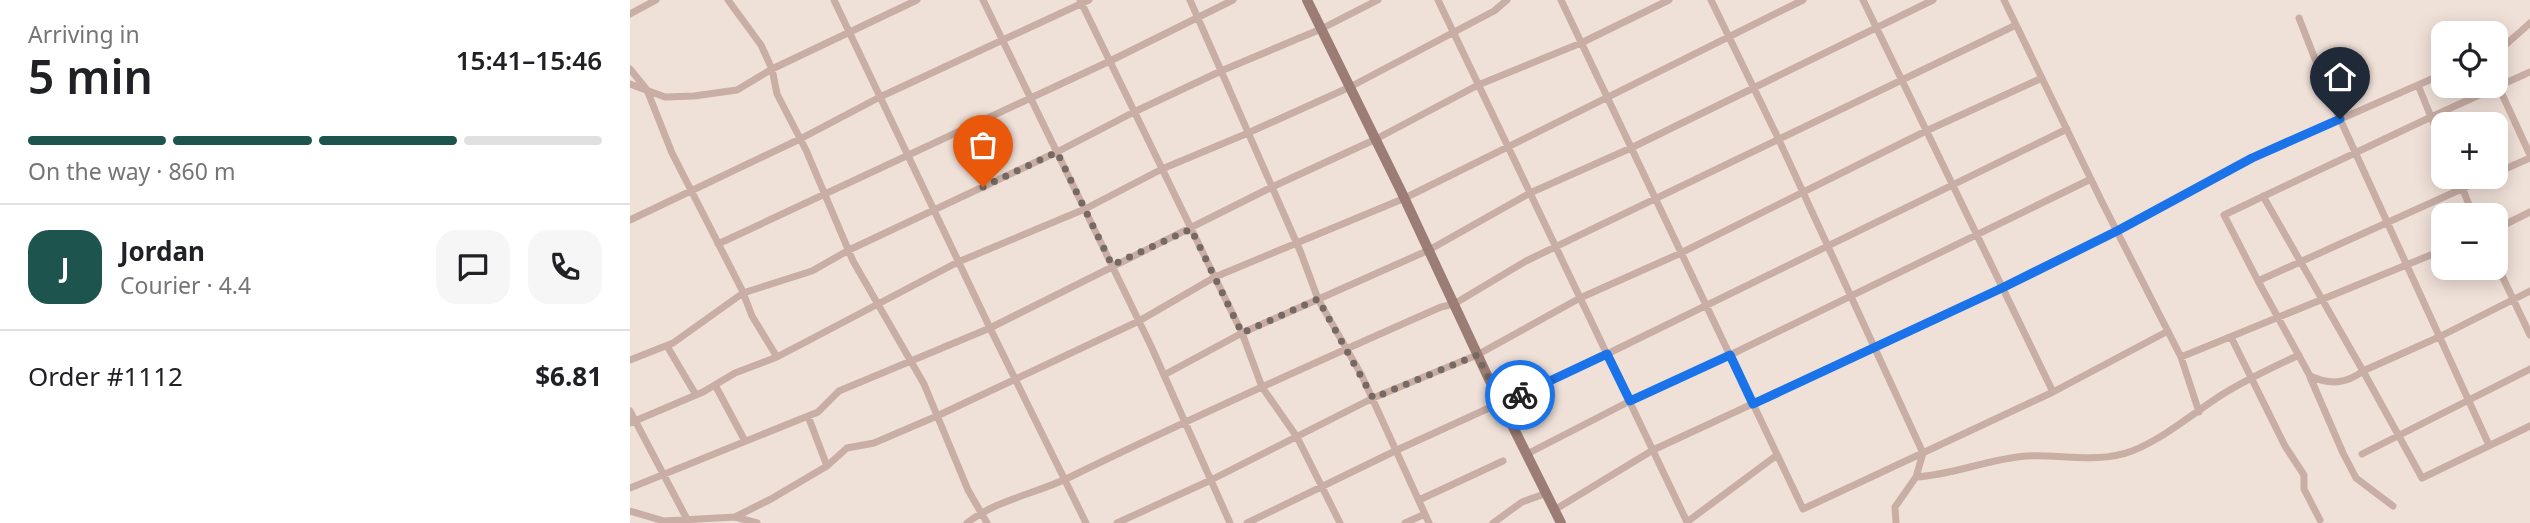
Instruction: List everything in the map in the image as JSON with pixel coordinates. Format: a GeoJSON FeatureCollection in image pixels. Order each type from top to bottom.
{"type":"FeatureCollection","features":[{"type":"Feature","properties":{"kind":"street"},"geometry":{"type":"LineString","coordinates":[[630,14],[656,0]]}},
{"type":"Feature","properties":{"kind":"street"},"geometry":{"type":"LineString","coordinates":[[729,0],[761,45],[772,69],[778,94],[849,250],[924,384],[968,491],[987,523]]}},
{"type":"Feature","properties":{"kind":"street"},"geometry":{"type":"LineString","coordinates":[[834,0],[1086,523]]}},
{"type":"Feature","properties":{"kind":"street"},"geometry":{"type":"LineString","coordinates":[[630,84],[665,97],[737,90],[772,69],[917,0]]}},
{"type":"Feature","properties":{"kind":"street"},"geometry":{"type":"LineString","coordinates":[[983,0],[1139,321],[1230,523]]}},
{"type":"Feature","properties":{"kind":"street"},"geometry":{"type":"LineString","coordinates":[[1190,0],[1296,242],[1318,299],[1373,398],[1429,523]]}},
{"type":"Feature","properties":{"kind":"street"},"geometry":{"type":"LineString","coordinates":[[718,243],[1110,61],[1233,0]]}},
{"type":"Feature","properties":{"kind":"street"},"geometry":{"type":"LineString","coordinates":[[1307,0],[1405,198],[1477,355],[1561,523]]}},
{"type":"Feature","properties":{"kind":"street"},"geometry":{"type":"LineString","coordinates":[[630,360],[667,345],[743,293],[812,271],[849,250],[1057,152],[1134,112],[1221,71],[1321,29],[1378,0]]}},
{"type":"Feature","properties":{"kind":"street"},"geometry":{"type":"LineString","coordinates":[[1438,0],[1687,522],[1777,455]]}},
{"type":"Feature","properties":{"kind":"street"},"geometry":{"type":"LineString","coordinates":[[632,422],[696,395],[734,373],[777,357],[958,262],[1085,209],[1162,169],[1350,87],[1494,10],[1507,0]]}},
{"type":"Feature","properties":{"kind":"street"},"geometry":{"type":"LineString","coordinates":[[1561,0],[1802,509],[2053,392],[2168,331]]}},
{"type":"Feature","properties":{"kind":"street"},"geometry":{"type":"LineString","coordinates":[[630,488],[818,412],[839,391],[990,328],[1112,265],[1376,139],[1478,85],[1581,43],[1668,0]]}},
{"type":"Feature","properties":{"kind":"street"},"geometry":{"type":"LineString","coordinates":[[1711,0],[1779,139],[1923,453],[1916,477],[1895,507],[1896,523]]}},
{"type":"Feature","properties":{"kind":"street"},"geometry":{"type":"LineString","coordinates":[[630,511],[664,521],[689,522],[735,517],[827,466],[847,449],[874,443],[937,416],[1139,321],[1215,277],[1405,198],[1803,0]]}},
{"type":"Feature","properties":{"kind":"street"},"geometry":{"type":"LineString","coordinates":[[1863,0],[2053,392]]}},
{"type":"Feature","properties":{"kind":"street"},"geometry":{"type":"LineString","coordinates":[[1164,375],[1242,333],[1429,250],[1530,193],[1631,148],[1933,0]]}},
{"type":"Feature","properties":{"kind":"street"},"geometry":{"type":"LineString","coordinates":[[2004,0],[2181,357],[2199,412]]}},
{"type":"Feature","properties":{"kind":"street"},"geometry":{"type":"LineString","coordinates":[[630,220],[800,139],[880,97],[1084,1],[1134,112],[1242,333],[1262,387],[1297,437],[1340,523]]}},
{"type":"Feature","properties":{"kind":"street"},"geometry":{"type":"LineString","coordinates":[[2299,18],[2340,119],[2489,446]]}},
{"type":"Feature","properties":{"kind":"street"},"geometry":{"type":"LineString","coordinates":[[2508,42],[2530,23]]}},
{"type":"Feature","properties":{"kind":"street"},"geometry":{"type":"LineString","coordinates":[[967,523],[981,512],[1065,479],[1185,421],[1441,307],[1454,304],[1527,261],[2016,25]]}},
{"type":"Feature","properties":{"kind":"street"},"geometry":{"type":"LineString","coordinates":[[630,69],[647,90],[672,153],[752,316],[777,357]]}},
{"type":"Feature","properties":{"kind":"street"},"geometry":{"type":"LineString","coordinates":[[2508,79],[2530,72]]}},
{"type":"Feature","properties":{"kind":"street"},"geometry":{"type":"LineString","coordinates":[[1117,523],[1211,480],[1373,398],[1477,355],[1580,298],[1681,253],[1926,131],[2042,78]]}},
{"type":"Feature","properties":{"kind":"street"},"geometry":{"type":"LineString","coordinates":[[1556,509],[1653,450],[2002,288],[2117,231],[2252,158],[2431,79]]}},
{"type":"Feature","properties":{"kind":"street"},"geometry":{"type":"LineString","coordinates":[[2393,506],[2356,478],[2310,376],[2224,215],[2431,117],[2418,85]]}},
{"type":"Feature","properties":{"kind":"street"},"geometry":{"type":"LineString","coordinates":[[2441,112],[2468,98]]}},
{"type":"Feature","properties":{"kind":"street"},"geometry":{"type":"LineString","coordinates":[[2504,98],[2530,157],[2508,167]]}},
{"type":"Feature","properties":{"kind":"street"},"geometry":{"type":"LineString","coordinates":[[1248,523],[1397,450],[1607,354],[2067,129]]}},
{"type":"Feature","properties":{"kind":"street"},"geometry":{"type":"LineString","coordinates":[[1527,454],[1630,401],[2091,179]]}},
{"type":"Feature","properties":{"kind":"street"},"geometry":{"type":"LineString","coordinates":[[2258,281],[2461,189]]}},
{"type":"Feature","properties":{"kind":"street"},"geometry":{"type":"LineString","coordinates":[[2263,196],[2324,299],[2422,478],[2530,426]]}},
{"type":"Feature","properties":{"kind":"street"},"geometry":{"type":"LineString","coordinates":[[2508,223],[2530,212]]}},
{"type":"Feature","properties":{"kind":"street"},"geometry":{"type":"LineString","coordinates":[[2181,357],[2431,255]]}},
{"type":"Feature","properties":{"kind":"street"},"geometry":{"type":"LineString","coordinates":[[2504,280],[2530,335]]}},
{"type":"Feature","properties":{"kind":"street"},"geometry":{"type":"LineString","coordinates":[[2310,376],[2325,383],[2353,379],[2363,371],[2439,337],[2530,291]]}},
{"type":"Feature","properties":{"kind":"street"},"geometry":{"type":"LineString","coordinates":[[2231,337],[2285,446],[2304,475],[2304,489],[2320,520]]}},
{"type":"Feature","properties":{"kind":"street"},"geometry":{"type":"LineString","coordinates":[[667,345],[696,395]]}},
{"type":"Feature","properties":{"kind":"street"},"geometry":{"type":"LineString","coordinates":[[1916,477],[1941,476],[1981,464],[2024,456],[2106,458],[2133,451],[2251,377],[2299,355]]}},
{"type":"Feature","properties":{"kind":"street"},"geometry":{"type":"LineString","coordinates":[[2362,454],[2530,369]]}},
{"type":"Feature","properties":{"kind":"street"},"geometry":{"type":"LineString","coordinates":[[715,385],[745,441]]}},
{"type":"Feature","properties":{"kind":"street"},"geometry":{"type":"LineString","coordinates":[[630,411],[632,422],[665,473],[689,522]]}},
{"type":"Feature","properties":{"kind":"street"},"geometry":{"type":"LineString","coordinates":[[808,416],[827,466]]}},
{"type":"Feature","properties":{"kind":"street"},"geometry":{"type":"LineString","coordinates":[[1419,500],[1503,461]]}},
{"type":"Feature","properties":{"kind":"street"},"geometry":{"type":"LineString","coordinates":[[1493,523],[1522,502],[1547,493]]}},
{"type":"Feature","properties":{"kind":"street"},"geometry":{"type":"LineString","coordinates":[[1405,523],[1425,514]]}},
{"type":"Feature","properties":{"kind":"street"},"geometry":{"type":"LineString","coordinates":[[735,517],[757,523]]}},
{"type":"Feature","properties":{"kind":"way so far"},"geometry":{"type":"LineString","coordinates":[[983,187],[1057,152],[1112,265],[1191,229],[1242,333],[1318,299],[1373,398],[1477,355],[1501,403],[1520,395]]}},
{"type":"Feature","properties":{"kind":"route"},"geometry":{"type":"LineString","coordinates":[[1520,395],[1607,354],[1630,401],[1730,355],[1753,404],[2002,288],[2117,231],[2252,158],[2340,119]]}}]}
